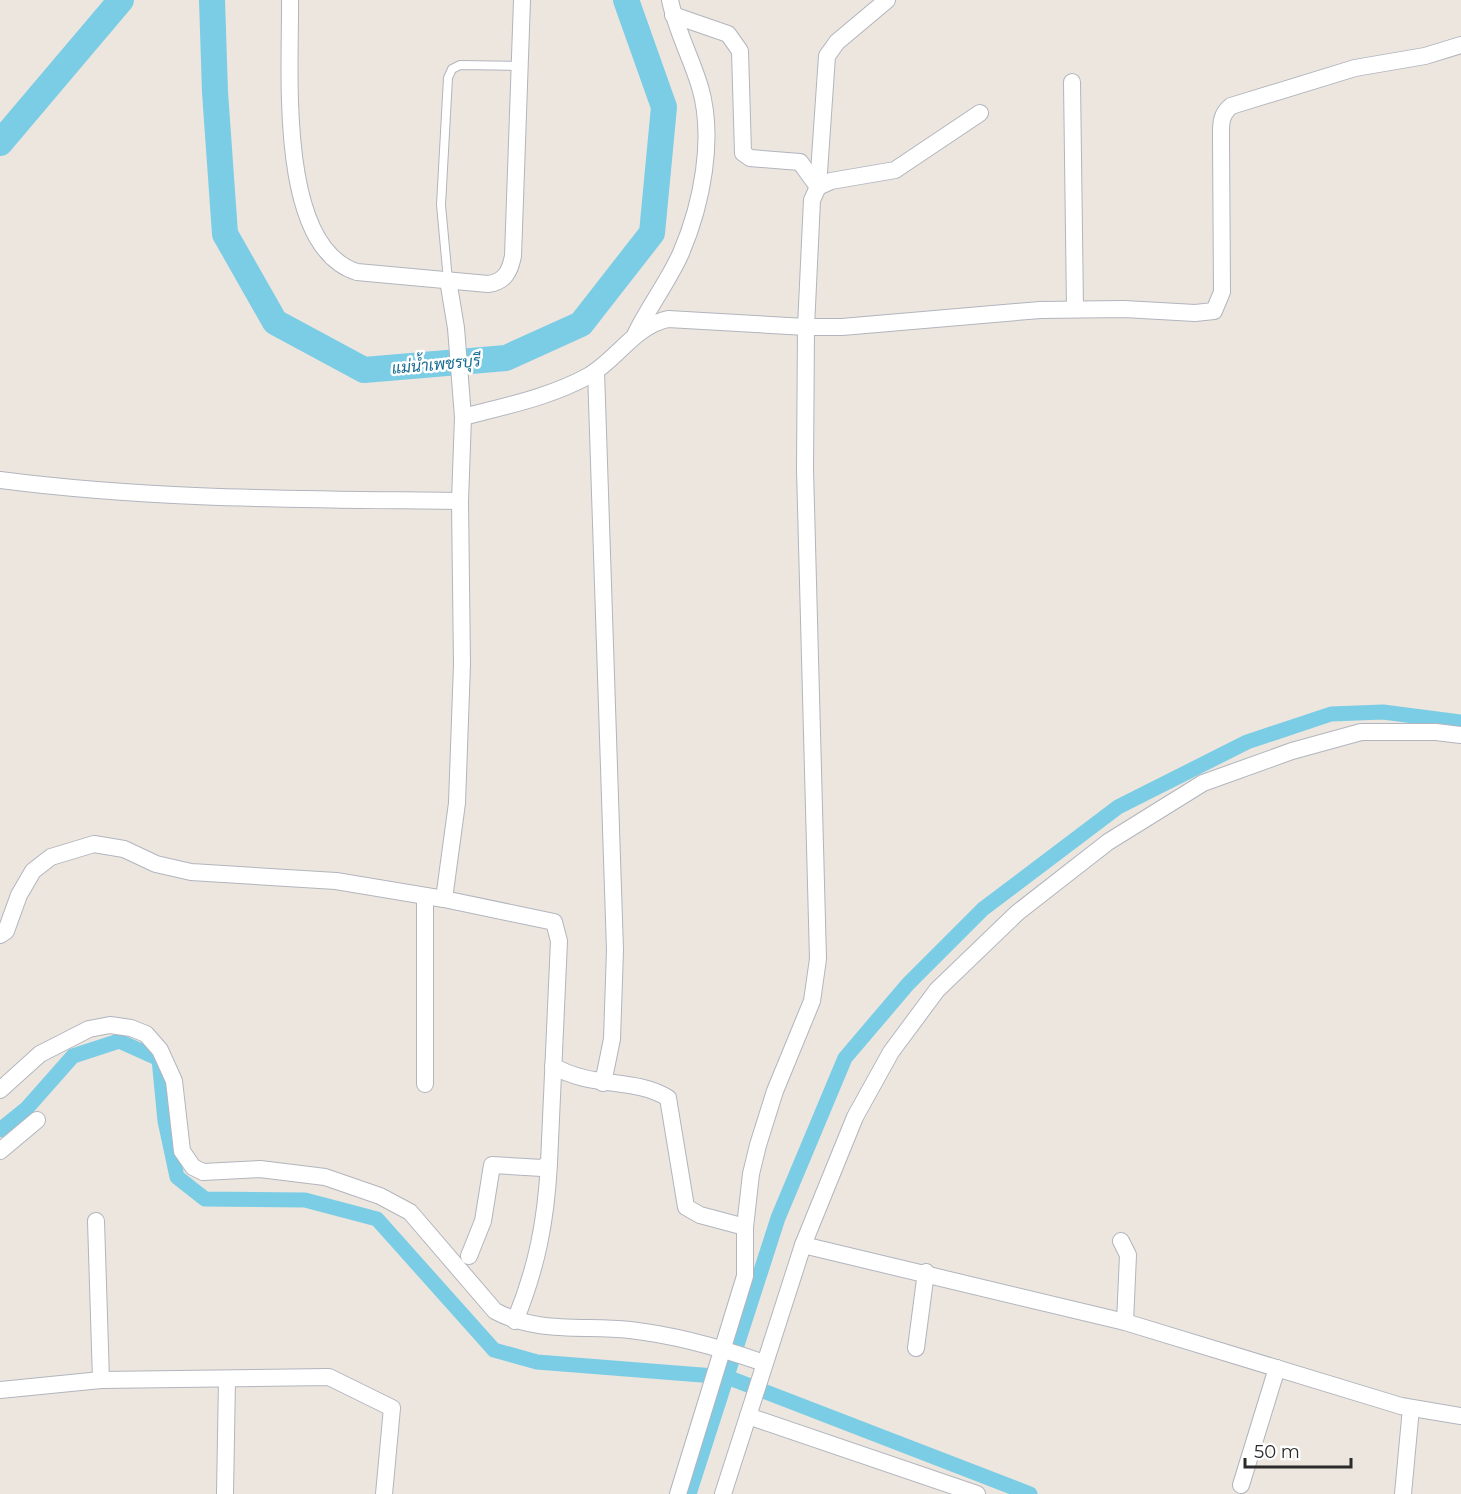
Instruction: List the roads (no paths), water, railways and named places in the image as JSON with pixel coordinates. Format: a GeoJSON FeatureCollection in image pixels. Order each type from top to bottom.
{"type":"FeatureCollection","features":[{"type":"Feature","properties":{"kind":"street"},"geometry":{"type":"LineString","coordinates":[[290,0],[291,117],[295,163],[301,197],[318,240],[338,264],[357,272],[494,284],[510,270],[513,249],[522,0]]}},
{"type":"Feature","properties":{"kind":"street"},"geometry":{"type":"LineString","coordinates":[[678,1494],[745,1276],[745,1227],[751,1174],[775,1091],[812,1001],[818,959],[805,469],[810,209],[818,187],[826,56],[837,42],[888,0]]}},
{"type":"Feature","properties":{"kind":"street"},"geometry":{"type":"LineString","coordinates":[[671,7],[728,34],[735,40],[740,51],[743,153],[750,158],[800,162],[818,187]]}},
{"type":"Feature","properties":{"kind":"street"},"geometry":{"type":"LineString","coordinates":[[634,336],[681,253],[704,171],[706,144],[702,97],[671,7]]}},
{"type":"Feature","properties":{"kind":"street"},"geometry":{"type":"LineString","coordinates":[[463,417],[553,391],[596,371],[634,336],[648,326],[668,319],[806,327],[1075,308],[1195,313],[1214,311],[1222,292],[1221,138],[1224,111],[1231,106],[1355,68],[1425,56],[1461,45]]}},
{"type":"Feature","properties":{"kind":"street"},"geometry":{"type":"LineString","coordinates":[[1072,82],[1075,308]]}},
{"type":"Feature","properties":{"kind":"street"},"geometry":{"type":"LineString","coordinates":[[818,187],[831,181],[895,170],[980,113]]}},
{"type":"Feature","properties":{"kind":"street"},"geometry":{"type":"LineString","coordinates":[[444,899],[461,749],[460,501],[463,417],[456,328],[448,280]]}},
{"type":"Feature","properties":{"kind":"street"},"geometry":{"type":"LineString","coordinates":[[596,371],[615,950],[612,1039],[603,1083]]}},
{"type":"Feature","properties":{"kind":"street"},"geometry":{"type":"LineString","coordinates":[[0,480],[101,492],[270,499],[460,501]]}},
{"type":"Feature","properties":{"kind":"street"},"geometry":{"type":"LineString","coordinates":[[723,1494],[803,1245],[855,1117],[891,1052],[937,990],[1017,913],[1090,856],[1203,783],[1292,751],[1361,732],[1436,732],[1461,735]]}},
{"type":"Feature","properties":{"kind":"street"},"geometry":{"type":"LineString","coordinates":[[0,935],[6,931],[19,895],[33,871],[51,857],[94,844],[124,849],[156,864],[191,872],[336,881],[444,899],[554,922],[559,941],[547,1216],[529,1286],[514,1321]]}},
{"type":"Feature","properties":{"kind":"street"},"geometry":{"type":"LineString","coordinates":[[424,1084],[425,896]]}},
{"type":"Feature","properties":{"kind":"street"},"geometry":{"type":"LineString","coordinates":[[0,1090],[40,1054],[89,1029],[110,1026],[131,1028],[146,1034],[160,1050],[174,1081],[182,1151],[193,1167],[203,1172],[260,1169],[326,1177],[380,1196],[410,1212],[495,1311],[514,1321],[544,1327],[631,1330],[762,1369]]}},
{"type":"Feature","properties":{"kind":"street"},"geometry":{"type":"LineString","coordinates":[[553,1066],[572,1077],[652,1088],[668,1098],[686,1207],[700,1215],[745,1227]]}},
{"type":"Feature","properties":{"kind":"street"},"geometry":{"type":"LineString","coordinates":[[0,1151],[37,1120]]}},
{"type":"Feature","properties":{"kind":"street"},"geometry":{"type":"LineString","coordinates":[[469,1256],[483,1221],[492,1165],[542,1168],[549,1163]]}},
{"type":"Feature","properties":{"kind":"street"},"geometry":{"type":"LineString","coordinates":[[96,1221],[101,1380]]}},
{"type":"Feature","properties":{"kind":"street"},"geometry":{"type":"LineString","coordinates":[[1121,1241],[1128,1255],[1125,1322]]}},
{"type":"Feature","properties":{"kind":"street"},"geometry":{"type":"LineString","coordinates":[[803,1245],[926,1272],[1125,1322],[1412,1408],[1461,1416]]}},
{"type":"Feature","properties":{"kind":"street"},"geometry":{"type":"LineString","coordinates":[[916,1348],[926,1272]]}},
{"type":"Feature","properties":{"kind":"street"},"geometry":{"type":"LineString","coordinates":[[1241,1485],[1277,1368]]}},
{"type":"Feature","properties":{"kind":"street"},"geometry":{"type":"LineString","coordinates":[[0,1390],[101,1380],[329,1377],[392,1408],[384,1494]]}},
{"type":"Feature","properties":{"kind":"street"},"geometry":{"type":"LineString","coordinates":[[225,1494],[227,1379]]}},
{"type":"Feature","properties":{"kind":"street"},"geometry":{"type":"LineString","coordinates":[[1404,1494],[1412,1408]]}},
{"type":"Feature","properties":{"kind":"street"},"geometry":{"type":"LineString","coordinates":[[749,1412],[977,1494]]}},
{"type":"Feature","properties":{"kind":"lane"},"geometry":{"type":"LineString","coordinates":[[448,280],[441,205],[447,78],[452,69],[460,65],[520,66]]}},
{"type":"Feature","properties":{"kind":"waterway","name":"แม่น้ำเพชรบุรี"},"geometry":{"type":"LineString","coordinates":[[0,143],[121,0]]}},
{"type":"Feature","properties":{"kind":"waterway","name":"แม่น้ำเพชรบุรี"},"geometry":{"type":"LineString","coordinates":[[212,0],[215,92],[225,234],[275,322],[364,370],[506,358],[581,324],[652,233],[664,107],[626,0]]}},
{"type":"Feature","properties":{"kind":"waterway"},"geometry":{"type":"LineString","coordinates":[[689,1494],[778,1218],[845,1058],[908,984],[983,909],[1118,807],[1247,742],[1331,714],[1383,712],[1461,722]]}},
{"type":"Feature","properties":{"kind":"waterway"},"geometry":{"type":"LineString","coordinates":[[0,1130],[27,1108],[73,1056],[119,1041],[159,1059],[165,1121],[177,1177],[205,1199],[305,1200],[377,1219],[494,1350],[537,1362],[727,1377],[1030,1494]]}}]}
